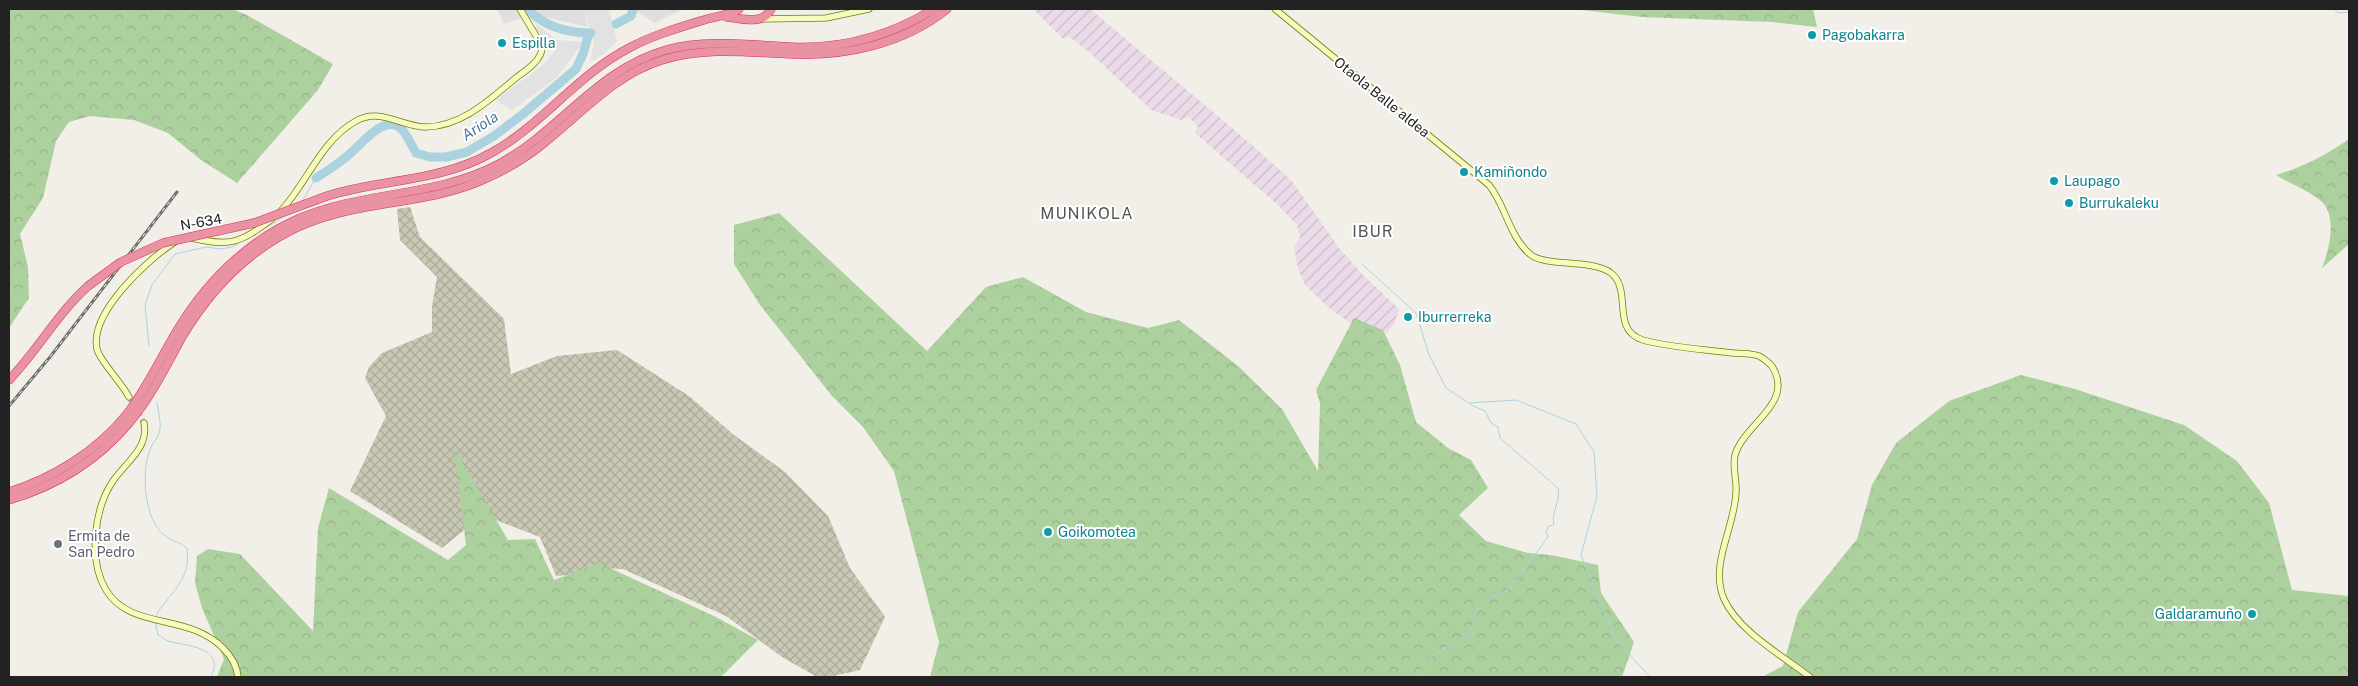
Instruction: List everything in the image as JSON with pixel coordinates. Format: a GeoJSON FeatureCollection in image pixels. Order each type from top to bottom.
{"type":"FeatureCollection","features":[{"type":"Feature","properties":{"kind":"highway"},"geometry":{"type":"LineString","coordinates":[[707,20],[727,9]]}},
{"type":"Feature","properties":{"kind":"highway"},"geometry":{"type":"LineString","coordinates":[[707,20],[740,9],[749,18]]}},
{"type":"Feature","properties":{"kind":"highway"},"geometry":{"type":"LineString","coordinates":[[721,16],[762,19],[771,9]]}},
{"type":"Feature","properties":{"kind":"highway"},"geometry":{"type":"LineString","coordinates":[[9,492],[36,482],[76,461],[111,431],[137,399],[186,316],[207,288],[225,268],[259,241],[294,220],[328,207],[438,186],[480,172],[521,150],[601,89],[656,54],[693,45],[724,43],[815,47],[852,43],[891,32],[934,9]]}},
{"type":"Feature","properties":{"kind":"highway"},"geometry":{"type":"LineString","coordinates":[[624,73],[660,60],[704,52],[816,55],[853,51],[895,38],[918,28],[947,9]]}},
{"type":"Feature","properties":{"kind":"highway","name":"N-634"},"geometry":{"type":"LineString","coordinates":[[9,380],[40,345],[77,296],[121,262],[163,243],[254,223],[327,196],[372,185],[438,174],[477,161],[508,143],[609,59],[650,38],[707,20]]}},
{"type":"Feature","properties":{"kind":"highway"},"geometry":{"type":"LineString","coordinates":[[9,500],[71,473],[115,439],[141,407],[200,310],[230,274],[264,247],[298,227],[332,214],[440,193],[483,180],[525,157],[601,89]]}},
{"type":"Feature","properties":{"kind":"street"},"geometry":{"type":"LineString","coordinates":[[129,397],[123,386],[99,355],[96,340],[98,329],[108,311],[123,288],[137,274],[181,238],[226,244],[252,233],[278,214],[290,201],[336,135],[359,119],[381,115],[416,126],[428,127],[455,121],[477,110],[528,68],[542,50],[539,40],[520,9]]}},
{"type":"Feature","properties":{"kind":"street"},"geometry":{"type":"LineString","coordinates":[[771,9],[781,17]]}},
{"type":"Feature","properties":{"kind":"street"},"geometry":{"type":"LineString","coordinates":[[762,19],[781,17],[826,18],[869,9]]}},
{"type":"Feature","properties":{"kind":"street","name":"Otaola Balle aldea"},"geometry":{"type":"LineString","coordinates":[[1275,9],[1489,185],[1497,194],[1517,238],[1532,256],[1545,260],[1575,263],[1611,272],[1618,281],[1622,291],[1621,309],[1626,325],[1641,340],[1681,347],[1760,356],[1772,366],[1779,382],[1778,396],[1742,440],[1735,455],[1736,492],[1733,513],[1722,556],[1720,585],[1731,612],[1744,626],[1810,677]]}},
{"type":"Feature","properties":{"kind":"street"},"geometry":{"type":"LineString","coordinates":[[144,422],[144,439],[113,481],[102,505],[96,557],[100,579],[118,604],[132,613],[148,619],[178,623],[206,634],[232,658],[238,677]]}},
{"type":"Feature","properties":{"kind":"shaded area"},"geometry":{"type":"Polygon","coordinates":[[[497,9],[584,9],[588,27],[531,14],[504,24],[497,9]]]}},
{"type":"Feature","properties":{"kind":"shaded area"},"geometry":{"type":"Polygon","coordinates":[[[584,9],[609,9],[617,41],[604,54],[590,62],[594,43],[584,9]]]}},
{"type":"Feature","properties":{"kind":"shaded area"},"geometry":{"type":"Polygon","coordinates":[[[632,9],[683,9],[655,23],[632,9]]]}},
{"type":"Feature","properties":{"kind":"shaded area","name":"Iburrerreka"},"geometry":{"type":"Polygon","coordinates":[[[1033,9],[1090,9],[1237,132],[1291,180],[1340,249],[1364,276],[1399,309],[1394,325],[1387,332],[1370,338],[1327,306],[1305,285],[1298,269],[1294,247],[1300,238],[1297,225],[1279,206],[1195,133],[1198,127],[1189,117],[1181,120],[1151,110],[1088,51],[1069,37],[1063,39],[1033,9]]]}},
{"type":"Feature","properties":{"kind":"shaded area"},"geometry":{"type":"Polygon","coordinates":[[[537,24],[557,40],[584,42],[555,79],[512,110],[496,100],[543,65],[555,51],[552,44],[535,29],[537,24]]]}},
{"type":"Feature","properties":{"kind":"shaded area"},"geometry":{"type":"Polygon","coordinates":[[[410,207],[420,237],[504,319],[511,374],[557,356],[617,350],[689,396],[734,435],[785,472],[828,516],[850,568],[885,617],[860,670],[829,677],[817,677],[782,657],[726,616],[623,569],[597,568],[581,574],[556,576],[540,537],[483,515],[442,548],[350,491],[386,416],[365,378],[369,367],[382,353],[432,332],[432,306],[437,277],[400,240],[397,209],[410,207]]]}},
{"type":"Feature","properties":{"kind":"green space"},"geometry":{"type":"Polygon","coordinates":[[[9,9],[232,9],[245,14],[333,64],[318,90],[237,183],[201,160],[168,133],[134,120],[90,116],[69,122],[56,141],[43,198],[20,234],[28,267],[29,298],[9,328],[9,9]]]}},
{"type":"Feature","properties":{"kind":"green space"},"geometry":{"type":"Polygon","coordinates":[[[1573,9],[1813,9],[1817,27],[1772,22],[1642,17],[1573,9]]]}},
{"type":"Feature","properties":{"kind":"green space"},"geometry":{"type":"Polygon","coordinates":[[[2349,139],[2349,244],[2322,268],[2329,243],[2331,224],[2326,207],[2321,201],[2276,175],[2314,160],[2349,139]]]}},
{"type":"Feature","properties":{"kind":"green space"},"geometry":{"type":"Polygon","coordinates":[[[779,213],[927,351],[986,287],[1023,277],[1086,312],[1148,328],[1179,320],[1238,366],[1282,409],[1318,471],[1320,403],[1316,390],[1354,318],[1383,330],[1400,365],[1416,422],[1448,448],[1471,460],[1488,488],[1459,515],[1486,541],[1528,553],[1551,555],[1598,565],[1601,593],[1634,642],[1622,677],[930,677],[939,642],[894,471],[863,427],[832,396],[760,305],[734,264],[734,225],[779,213]]]}},
{"type":"Feature","properties":{"kind":"green space"},"geometry":{"type":"Polygon","coordinates":[[[2021,375],[2075,389],[2184,425],[2237,461],[2269,503],[2292,590],[2349,596],[2349,677],[1762,677],[1783,666],[1798,612],[1857,539],[1872,485],[1896,443],[1949,401],[2021,375]]]}},
{"type":"Feature","properties":{"kind":"green space"},"geometry":{"type":"Polygon","coordinates":[[[454,448],[508,540],[535,539],[554,580],[599,563],[716,617],[758,640],[721,677],[217,677],[224,659],[202,608],[195,583],[197,556],[208,549],[240,554],[313,631],[318,528],[329,488],[448,560],[466,545],[454,448]]]}},
{"type":"Feature","properties":{"kind":"waterway"},"geometry":{"type":"LineString","coordinates":[[527,9],[548,24],[573,32],[591,33]]}},
{"type":"Feature","properties":{"kind":"waterway"},"geometry":{"type":"LineString","coordinates":[[616,24],[631,16],[633,9]]}},
{"type":"Feature","properties":{"kind":"waterway"},"geometry":{"type":"LineString","coordinates":[[2334,9],[2338,13],[2349,12]]}},
{"type":"Feature","properties":{"kind":"waterway","name":"Ariola"},"geometry":{"type":"LineString","coordinates":[[316,178],[342,161],[377,129],[385,126],[392,125],[402,129],[416,153],[430,157],[446,157],[467,152],[494,136],[523,114],[576,69],[589,33]]}},
{"type":"Feature","properties":{"kind":"waterway"},"geometry":{"type":"LineString","coordinates":[[301,203],[316,178]]}},
{"type":"Feature","properties":{"kind":"waterway"},"geometry":{"type":"LineString","coordinates":[[149,346],[145,305],[152,285],[175,254],[206,247],[220,249],[232,247],[284,216]]}},
{"type":"Feature","properties":{"kind":"waterway","name":"Iburrerreka"},"geometry":{"type":"LineString","coordinates":[[1362,264],[1416,313],[1429,355],[1446,388],[1473,406],[1485,411],[1491,423],[1498,427],[1500,438],[1558,488],[1559,493],[1553,520],[1554,524],[1548,527],[1546,533],[1548,537],[1510,588],[1495,596],[1475,614],[1469,632],[1462,639],[1421,664],[1422,677]]}},
{"type":"Feature","properties":{"kind":"waterway"},"geometry":{"type":"LineString","coordinates":[[1470,403],[1516,400],[1576,424],[1594,452],[1597,496],[1581,555],[1616,640],[1650,677]]}},
{"type":"Feature","properties":{"kind":"waterway"},"geometry":{"type":"LineString","coordinates":[[156,617],[183,577],[186,571],[188,556],[187,548],[167,537],[157,528],[148,507],[145,482],[147,459],[160,429],[157,402]]}},
{"type":"Feature","properties":{"kind":"waterway"},"geometry":{"type":"LineString","coordinates":[[155,621],[158,635],[166,640],[193,646],[209,653],[213,659],[214,667],[211,677]]}},
{"type":"Feature","properties":{"kind":"tunnel"},"geometry":{"type":"LineString","coordinates":[[129,397],[144,423]]}},
{"type":"Feature","properties":{"kind":"railway"},"geometry":{"type":"LineString","coordinates":[[9,406],[50,357],[177,192]]}},
{"type":"Feature","properties":{"kind":"place","name":"Pagobakarra"},"geometry":{"type":"Point","coordinates":[1812,35]}},
{"type":"Feature","properties":{"kind":"place","name":"Espilla"},"geometry":{"type":"Point","coordinates":[502,43]}},
{"type":"Feature","properties":{"kind":"place","name":"Kamiñondo"},"geometry":{"type":"Point","coordinates":[1464,172]}},
{"type":"Feature","properties":{"kind":"place","name":"Laupago"},"geometry":{"type":"Point","coordinates":[2054,181]}},
{"type":"Feature","properties":{"kind":"place","name":"Burrukaleku"},"geometry":{"type":"Point","coordinates":[2069,203]}},
{"type":"Feature","properties":{"kind":"place","name":"Iburrerreka"},"geometry":{"type":"Point","coordinates":[1408,317]}},
{"type":"Feature","properties":{"kind":"place","name":"Goikomotea"},"geometry":{"type":"Point","coordinates":[1048,532]}},
{"type":"Feature","properties":{"kind":"place","name":"Ermita de San Pedro"},"geometry":{"type":"Point","coordinates":[58,544]}},
{"type":"Feature","properties":{"kind":"place","name":"Galdaramuño"},"geometry":{"type":"Point","coordinates":[2252,614]}},
{"type":"Feature","properties":{"kind":"district","name":"MUNIKOLA"},"geometry":{"type":"Point","coordinates":[1087,213]}},
{"type":"Feature","properties":{"kind":"district","name":"IBUR"},"geometry":{"type":"Point","coordinates":[1373,231]}}]}
